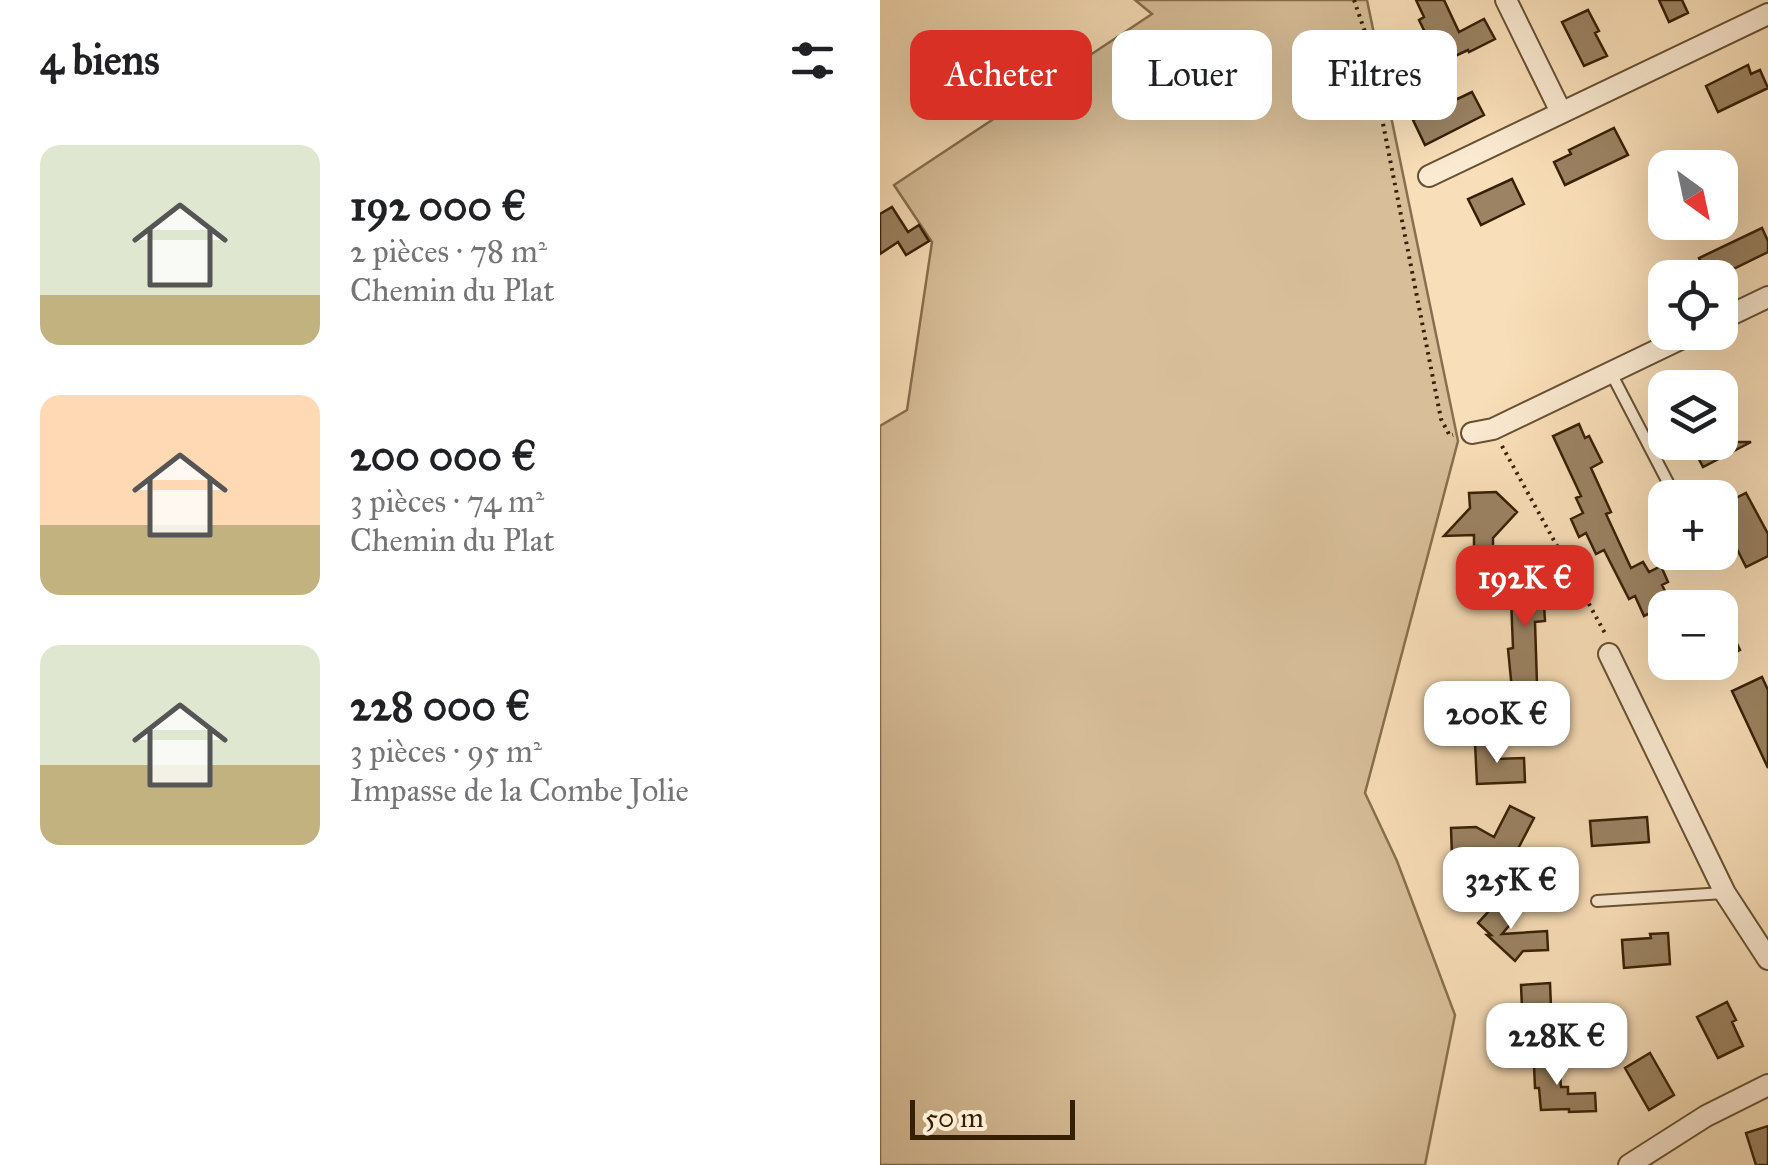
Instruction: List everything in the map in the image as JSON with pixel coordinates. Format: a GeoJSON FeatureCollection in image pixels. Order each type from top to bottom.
{"type":"FeatureCollection","features":[{"type":"Feature","properties":{"kind":"street"},"geometry":{"type":"LineString","coordinates":[[1506,0],[1561,112]]}},
{"type":"Feature","properties":{"kind":"street"},"geometry":{"type":"LineString","coordinates":[[1429,176],[1768,14]]}},
{"type":"Feature","properties":{"kind":"street"},"geometry":{"type":"LineString","coordinates":[[1738,311],[1768,297]]}},
{"type":"Feature","properties":{"kind":"street"},"geometry":{"type":"LineString","coordinates":[[1482,431],[1657,350]]}},
{"type":"Feature","properties":{"kind":"street"},"geometry":{"type":"LineString","coordinates":[[1610,654],[1725,893],[1768,959]]}},
{"type":"Feature","properties":{"kind":"street"},"geometry":{"type":"LineString","coordinates":[[1629,1165],[1706,1116],[1768,1086]]}},
{"type":"Feature","properties":{"kind":"lane"},"geometry":{"type":"LineString","coordinates":[[1611,372],[1667,480]]}},
{"type":"Feature","properties":{"kind":"lane"},"geometry":{"type":"LineString","coordinates":[[1597,900],[1725,893]]}},
{"type":"Feature","properties":{"kind":"path"},"geometry":{"type":"LineString","coordinates":[[1354,0],[1366,32],[1442,419],[1450,436],[1482,431],[1611,644],[1610,654]]}},
{"type":"Feature","properties":{"kind":"shaded area"},"geometry":{"type":"Polygon","coordinates":[[[1135,0],[1367,0],[1373,30],[1292,30],[1292,120],[1392,120],[1458,441],[1365,793],[1397,861],[1455,1015],[1425,1165],[880,1165],[880,426],[907,410],[932,242],[894,185],[992,120],[1092,120],[1092,54],[1112,41],[1112,120],[1272,120],[1272,30],[1128,30],[1152,14],[1135,0]]]}},
{"type":"Feature","properties":{"kind":"building"},"geometry":{"type":"Polygon","coordinates":[[[1416,0],[1444,0],[1459,32],[1484,19],[1495,39],[1457,55],[1457,30],[1424,30],[1419,20],[1424,17],[1416,0]]]}},
{"type":"Feature","properties":{"kind":"building"},"geometry":{"type":"Polygon","coordinates":[[[1659,0],[1682,0],[1688,13],[1669,22],[1659,0]]]}},
{"type":"Feature","properties":{"kind":"building"},"geometry":{"type":"Polygon","coordinates":[[[1588,10],[1607,56],[1584,66],[1562,22],[1588,10]]]}},
{"type":"Feature","properties":{"kind":"building"},"geometry":{"type":"Polygon","coordinates":[[[1748,65],[1751,74],[1760,70],[1768,88],[1718,112],[1706,86],[1748,65]]]}},
{"type":"Feature","properties":{"kind":"building"},"geometry":{"type":"Polygon","coordinates":[[[1472,92],[1484,115],[1425,145],[1413,120],[1457,120],[1457,99],[1472,92]]]}},
{"type":"Feature","properties":{"kind":"building"},"geometry":{"type":"Polygon","coordinates":[[[1614,128],[1628,155],[1565,185],[1554,162],[1571,154],[1569,150],[1614,128]]]}},
{"type":"Feature","properties":{"kind":"building"},"geometry":{"type":"Polygon","coordinates":[[[1512,179],[1524,204],[1481,225],[1468,199],[1512,179]]]}},
{"type":"Feature","properties":{"kind":"building"},"geometry":{"type":"Polygon","coordinates":[[[892,207],[908,232],[919,225],[929,241],[906,255],[898,242],[880,254],[880,214],[892,207]]]}},
{"type":"Feature","properties":{"kind":"building"},"geometry":{"type":"Polygon","coordinates":[[[1762,228],[1768,252],[1738,267],[1738,260],[1700,260],[1699,258],[1762,228]]]}},
{"type":"Feature","properties":{"kind":"building"},"geometry":{"type":"Polygon","coordinates":[[[1579,424],[1585,438],[1589,436],[1602,462],[1591,468],[1611,512],[1606,514],[1631,568],[1643,562],[1649,572],[1663,570],[1668,582],[1662,585],[1664,590],[1648,590],[1648,614],[1644,616],[1635,596],[1629,599],[1604,550],[1596,554],[1586,533],[1579,537],[1571,519],[1583,513],[1576,498],[1581,496],[1553,436],[1579,424]]]}},
{"type":"Feature","properties":{"kind":"building"},"geometry":{"type":"Polygon","coordinates":[[[1496,492],[1517,512],[1493,538],[1493,547],[1474,548],[1474,535],[1444,536],[1470,508],[1469,493],[1496,492]]]}},
{"type":"Feature","properties":{"kind":"building"},"geometry":{"type":"Polygon","coordinates":[[[1746,493],[1768,534],[1768,556],[1746,567],[1738,551],[1738,497],[1746,493]]]}},
{"type":"Feature","properties":{"kind":"building"},"geometry":{"type":"Polygon","coordinates":[[[1542,572],[1545,621],[1535,622],[1536,699],[1513,700],[1508,649],[1513,648],[1511,598],[1506,598],[1504,574],[1542,572]]]}},
{"type":"Feature","properties":{"kind":"building"},"geometry":{"type":"Polygon","coordinates":[[[1762,677],[1768,690],[1768,768],[1732,691],[1762,677]]]}},
{"type":"Feature","properties":{"kind":"building"},"geometry":{"type":"Polygon","coordinates":[[[1495,742],[1495,759],[1524,758],[1525,782],[1477,784],[1475,743],[1495,742]]]}},
{"type":"Feature","properties":{"kind":"building"},"geometry":{"type":"Polygon","coordinates":[[[1510,806],[1534,818],[1507,870],[1473,857],[1452,857],[1451,828],[1476,827],[1494,837],[1510,806]]]}},
{"type":"Feature","properties":{"kind":"building"},"geometry":{"type":"Polygon","coordinates":[[[1647,817],[1649,842],[1592,846],[1590,821],[1647,817]]]}},
{"type":"Feature","properties":{"kind":"building"},"geometry":{"type":"Polygon","coordinates":[[[1501,898],[1519,914],[1502,934],[1547,931],[1548,950],[1523,951],[1515,961],[1487,935],[1491,935],[1478,923],[1501,898]]]}},
{"type":"Feature","properties":{"kind":"building"},"geometry":{"type":"Polygon","coordinates":[[[1668,933],[1670,964],[1624,968],[1622,940],[1668,933]]]}},
{"type":"Feature","properties":{"kind":"building"},"geometry":{"type":"Polygon","coordinates":[[[1550,983],[1552,1031],[1523,1032],[1521,985],[1550,983]]]}},
{"type":"Feature","properties":{"kind":"building"},"geometry":{"type":"Polygon","coordinates":[[[1727,1002],[1743,1046],[1718,1058],[1697,1017],[1727,1002]]]}},
{"type":"Feature","properties":{"kind":"building"},"geometry":{"type":"Polygon","coordinates":[[[1533,1041],[1553,1064],[1559,1064],[1561,1087],[1568,1087],[1568,1094],[1595,1093],[1596,1111],[1541,1110],[1539,1088],[1535,1088],[1533,1041]]]}},
{"type":"Feature","properties":{"kind":"building"},"geometry":{"type":"Polygon","coordinates":[[[1650,1053],[1674,1095],[1649,1110],[1625,1068],[1650,1053]]]}},
{"type":"Feature","properties":{"kind":"building"},"geometry":{"type":"Polygon","coordinates":[[[1768,1126],[1768,1165],[1756,1165],[1746,1133],[1768,1126]]]}}]}
